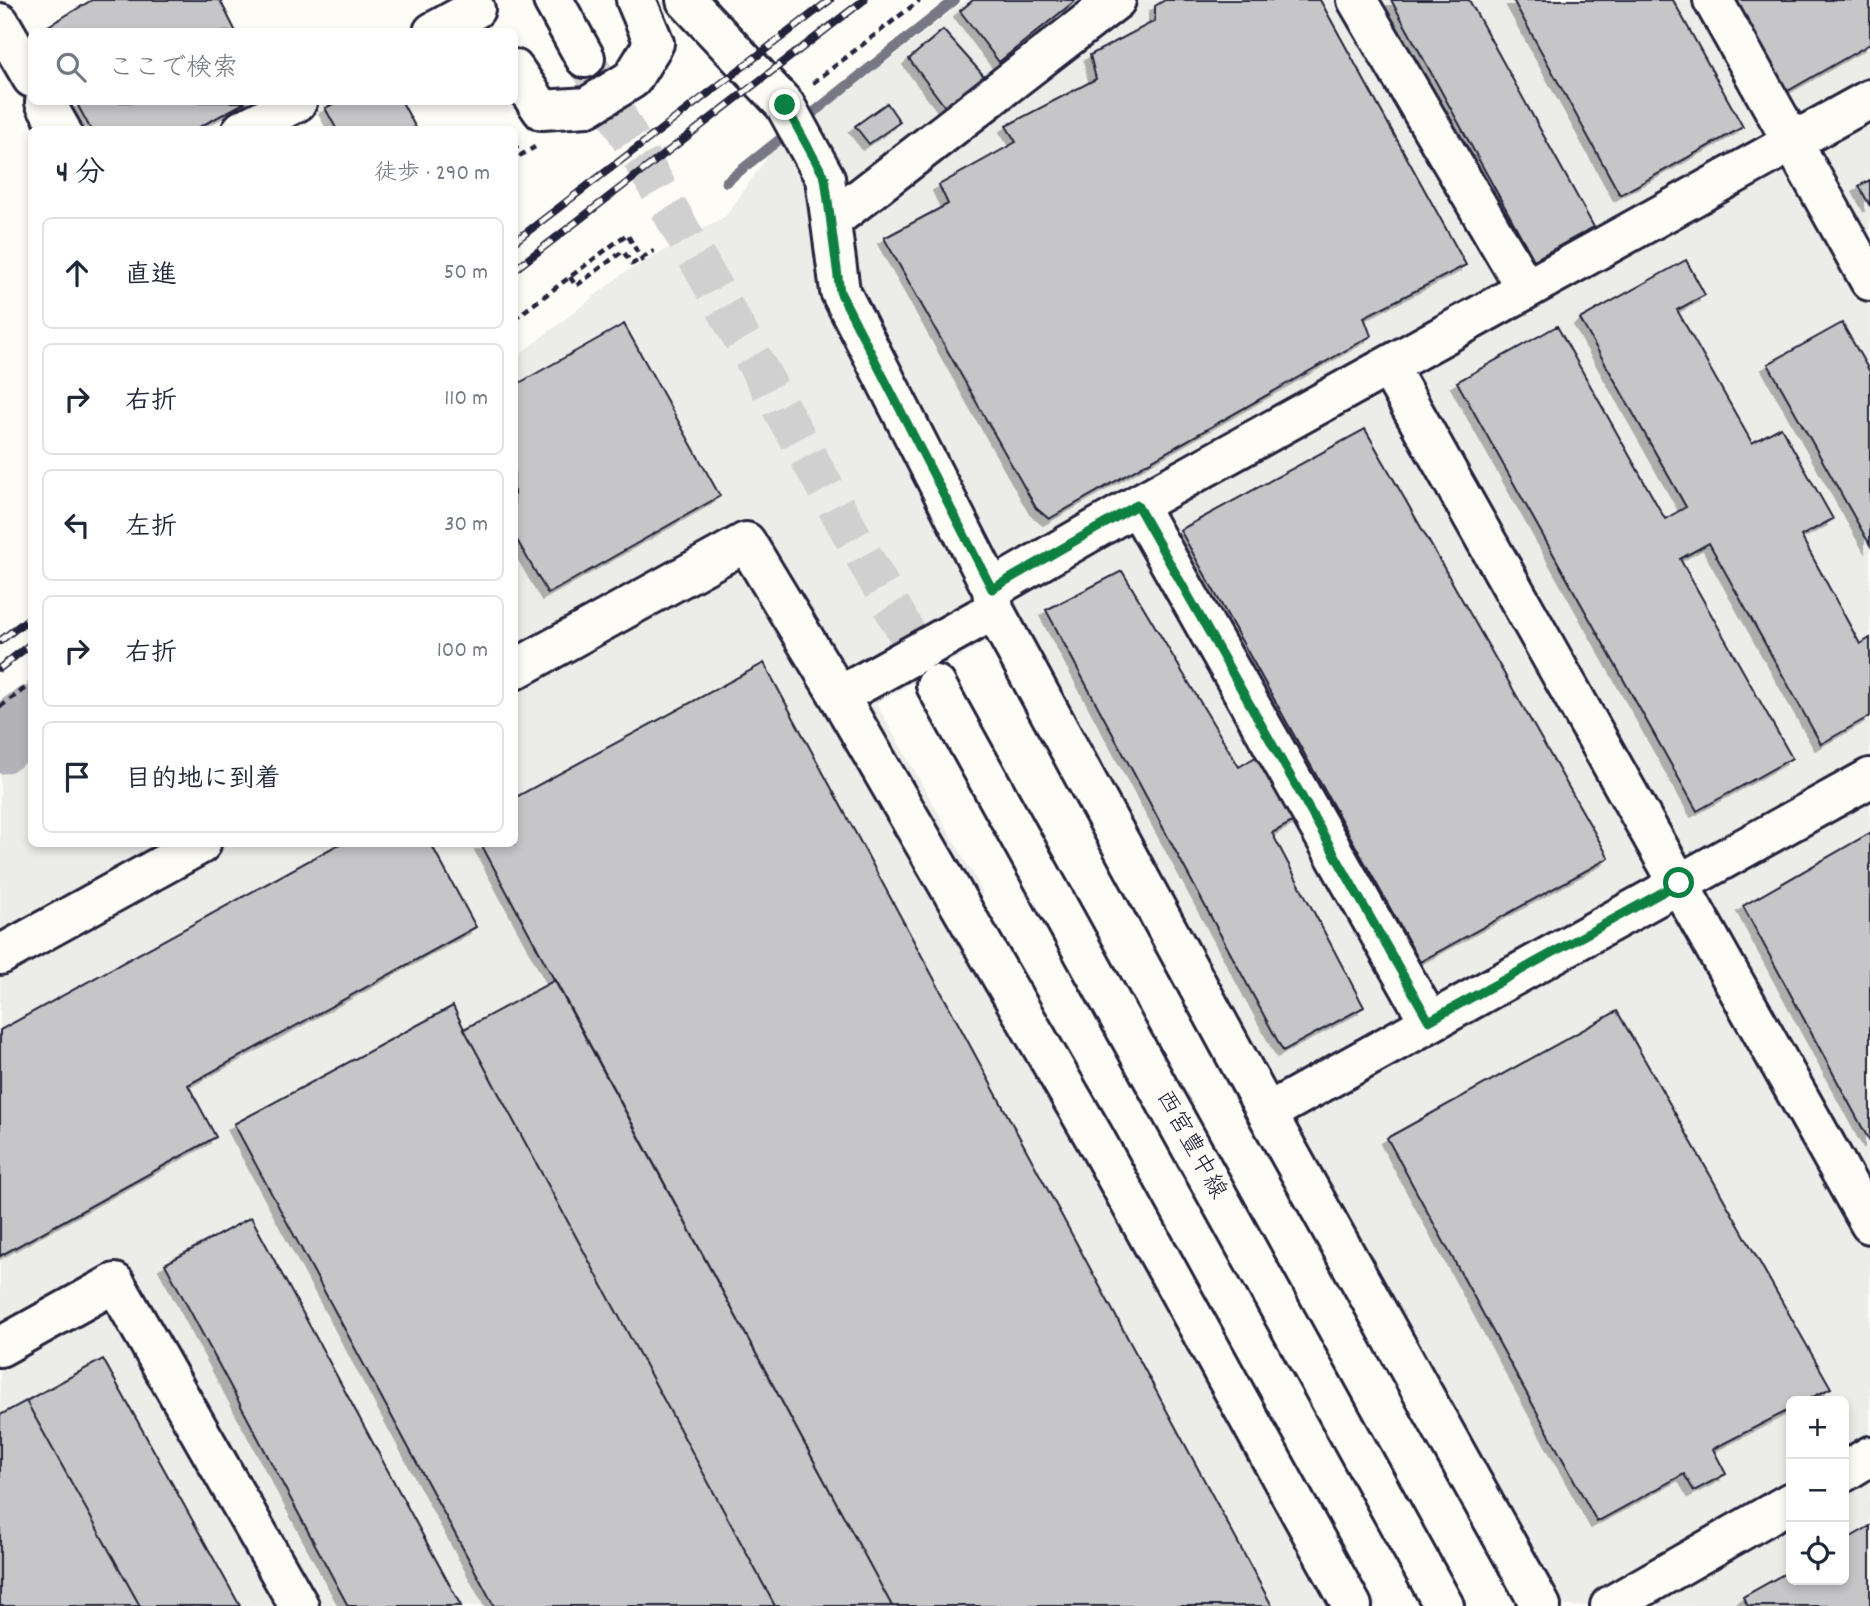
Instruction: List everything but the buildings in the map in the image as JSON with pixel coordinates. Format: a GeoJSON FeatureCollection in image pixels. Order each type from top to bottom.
{"type":"FeatureCollection","features":[{"type":"Feature","properties":{"kind":"main road"},"geometry":{"type":"LineString","coordinates":[[553,0],[586,58]]}},
{"type":"Feature","properties":{"kind":"main road"},"geometry":{"type":"LineString","coordinates":[[518,75],[542,110],[587,107],[632,79],[654,43],[636,0]]}},
{"type":"Feature","properties":{"kind":"main road"},"geometry":{"type":"LineString","coordinates":[[686,0],[785,105],[825,178],[840,292],[993,600],[1267,1114],[1541,1606]]}},
{"type":"Feature","properties":{"kind":"main road"},"geometry":{"type":"LineString","coordinates":[[831,221],[1116,0]]}},
{"type":"Feature","properties":{"kind":"main road"},"geometry":{"type":"LineString","coordinates":[[1357,0],[1526,289]]}},
{"type":"Feature","properties":{"kind":"main road"},"geometry":{"type":"LineString","coordinates":[[1713,0],[1870,281]]}},
{"type":"Feature","properties":{"kind":"main road"},"geometry":{"type":"LineString","coordinates":[[443,28],[478,14]]}},
{"type":"Feature","properties":{"kind":"main road"},"geometry":{"type":"LineString","coordinates":[[0,23],[28,71]]}},
{"type":"Feature","properties":{"kind":"main road"},"geometry":{"type":"LineString","coordinates":[[839,695],[993,600],[1137,505],[1870,99]]}},
{"type":"Feature","properties":{"kind":"main road"},"geometry":{"type":"LineString","coordinates":[[47,105],[59,126]]}},
{"type":"Feature","properties":{"kind":"main road"},"geometry":{"type":"LineString","coordinates":[[250,126],[290,105]]}},
{"type":"Feature","properties":{"kind":"main road"},"geometry":{"type":"LineString","coordinates":[[1388,366],[1870,1224]]}},
{"type":"Feature","properties":{"kind":"main road"},"geometry":{"type":"LineString","coordinates":[[1137,505],[1429,1021]]}},
{"type":"Feature","properties":{"kind":"main road"},"geometry":{"type":"LineString","coordinates":[[518,668],[746,542],[839,695],[1093,1135],[1352,1606]]}},
{"type":"Feature","properties":{"kind":"main road","name":"西宮豊中線"},"geometry":{"type":"LineString","coordinates":[[936,685],[1444,1606]]}},
{"type":"Feature","properties":{"kind":"main road"},"geometry":{"type":"LineString","coordinates":[[1267,1114],[1429,1021],[1870,778]]}},
{"type":"Feature","properties":{"kind":"main road"},"geometry":{"type":"LineString","coordinates":[[0,954],[196,847]]}},
{"type":"Feature","properties":{"kind":"main road"},"geometry":{"type":"LineString","coordinates":[[0,1347],[115,1283],[299,1606]]}},
{"type":"Feature","properties":{"kind":"main road"},"geometry":{"type":"LineString","coordinates":[[1849,1469],[1870,1457]]}},
{"type":"Feature","properties":{"kind":"main road"},"geometry":{"type":"LineString","coordinates":[[1610,1606],[1786,1505]]}},
{"type":"Feature","properties":{"kind":"path"},"geometry":{"type":"LineString","coordinates":[[785,105],[920,0]]}},
{"type":"Feature","properties":{"kind":"path"},"geometry":{"type":"LineString","coordinates":[[518,316],[627,234],[643,262]]}},
{"type":"Feature","properties":{"kind":"path"},"geometry":{"type":"LineString","coordinates":[[570,277],[576,286],[623,251],[632,264],[654,251]]}},
{"type":"Feature","properties":{"kind":"path"},"geometry":{"type":"LineString","coordinates":[[0,707],[28,686]]}},
{"type":"Feature","properties":{"kind":"shaded area"},"geometry":{"type":"Polygon","coordinates":[[[966,0],[1870,0],[1870,1606],[1525,1606],[988,641],[876,703],[983,892],[976,897],[1135,1171],[1378,1606],[0,1606],[0,760],[28,737],[28,847],[518,847],[518,356],[624,273],[726,216],[770,153],[966,0]]]}},
{"type":"Feature","properties":{"kind":"waterway"},"geometry":{"type":"LineString","coordinates":[[726,182],[955,0]]}},
{"type":"Feature","properties":{"kind":"waterway"},"geometry":{"type":"LineString","coordinates":[[0,741],[28,721]]}},
{"type":"Feature","properties":{"kind":"tunnel"},"geometry":{"type":"LineString","coordinates":[[585,58],[934,682]]}},
{"type":"Feature","properties":{"kind":"railway"},"geometry":{"type":"LineString","coordinates":[[518,239],[830,0]]}},
{"type":"Feature","properties":{"kind":"railway"},"geometry":{"type":"LineString","coordinates":[[518,267],[864,0]]}},
{"type":"Feature","properties":{"kind":"railway"},"geometry":{"type":"LineString","coordinates":[[0,641],[28,619]]}},
{"type":"Feature","properties":{"kind":"railway"},"geometry":{"type":"LineString","coordinates":[[0,668],[28,646]]}},
{"type":"Feature","properties":{"kind":"route"},"geometry":{"type":"LineString","coordinates":[[785,105],[825,178],[840,292],[992,589],[1137,505],[1429,1021],[1679,883]]}}]}
